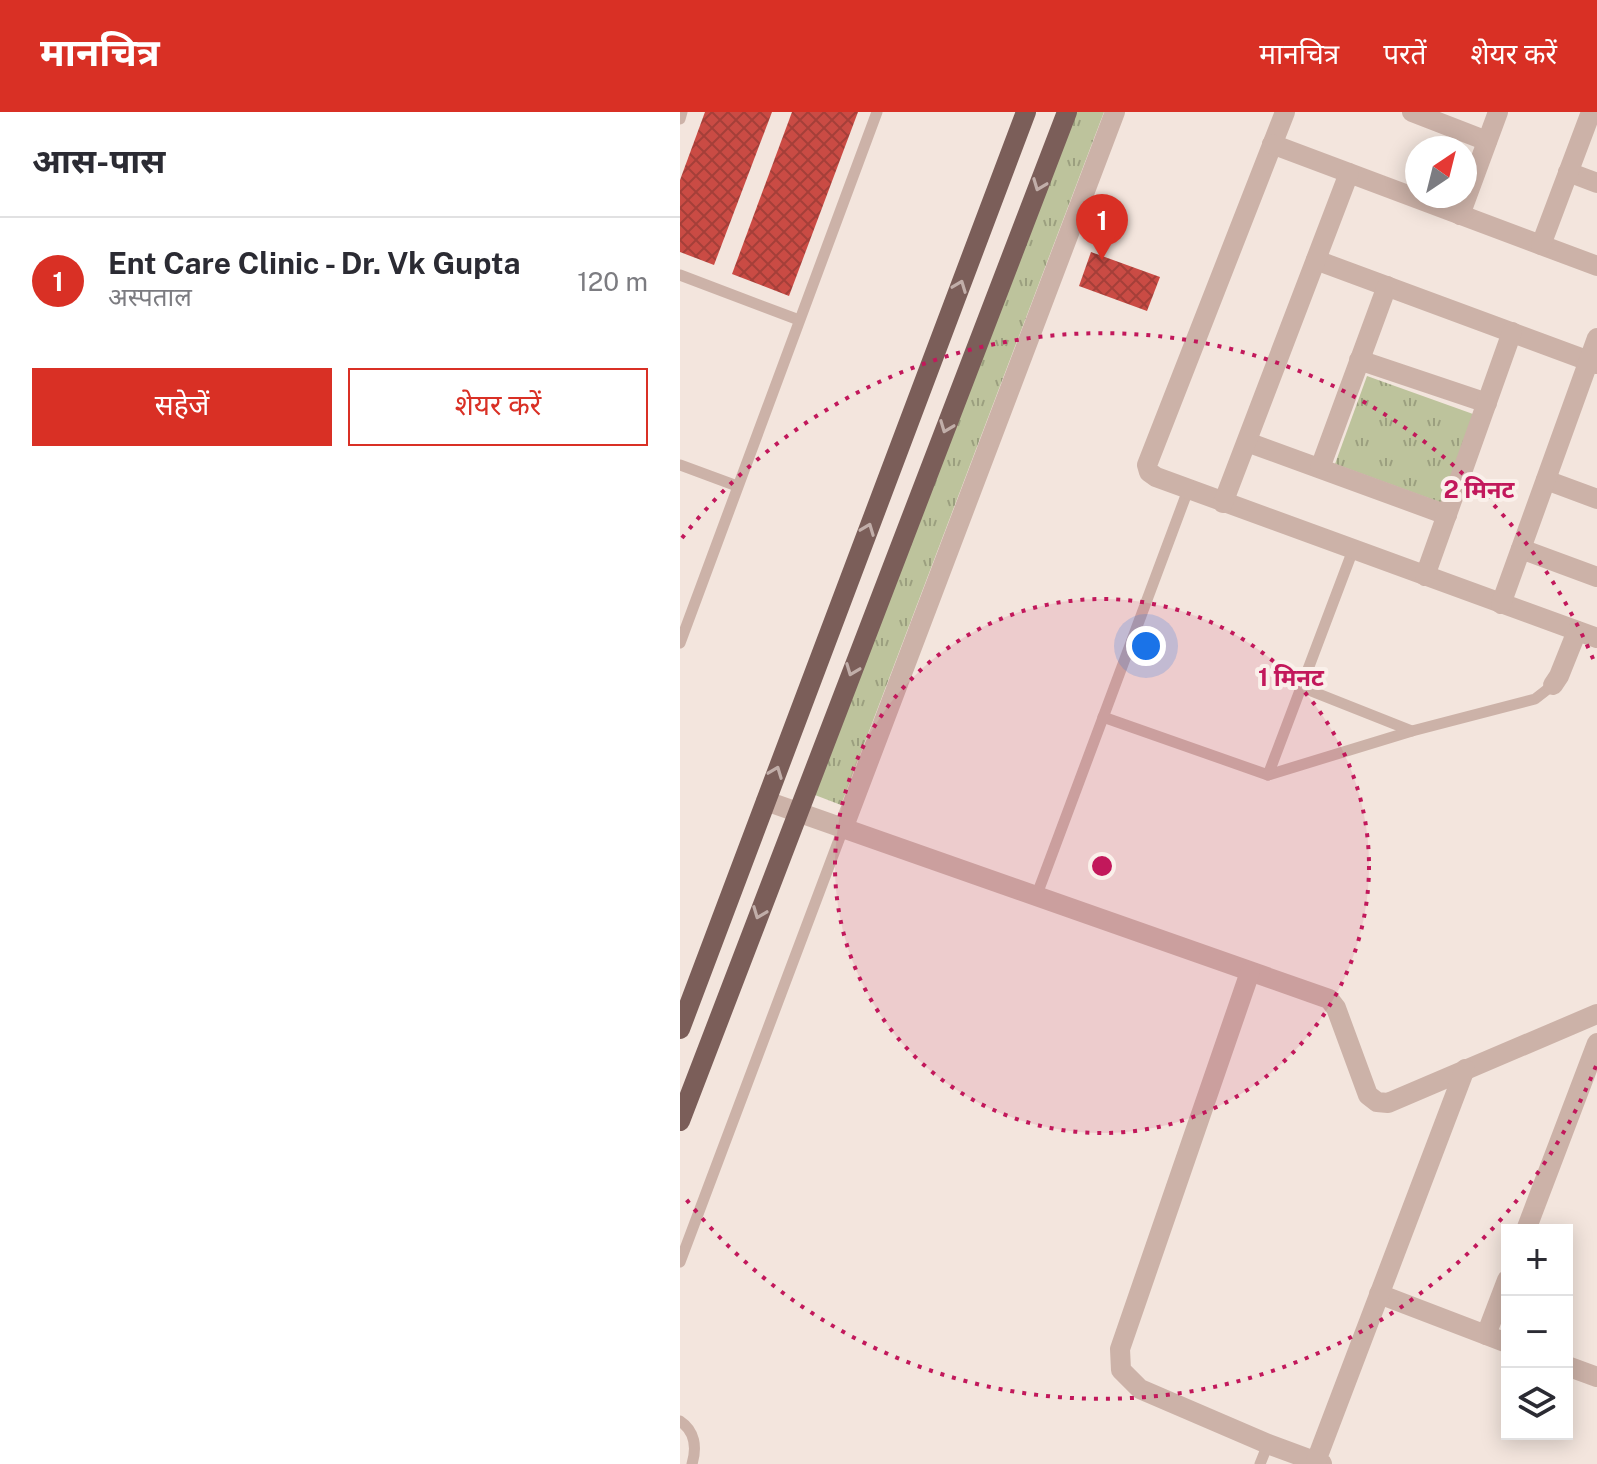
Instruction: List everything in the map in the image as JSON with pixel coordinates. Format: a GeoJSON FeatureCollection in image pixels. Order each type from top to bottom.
{"type":"FeatureCollection","features":[{"type":"Feature","properties":{"kind":"main road"},"geometry":{"type":"LineString","coordinates":[[680,1029],[1026,112]]}},
{"type":"Feature","properties":{"kind":"main road"},"geometry":{"type":"LineString","coordinates":[[680,1121],[1067,112]]}},
{"type":"Feature","properties":{"kind":"street"},"geometry":{"type":"LineString","coordinates":[[843,829],[1115,112]]}},
{"type":"Feature","properties":{"kind":"street"},"geometry":{"type":"LineString","coordinates":[[1285,112],[1147,465],[1149,472],[1223,503],[1597,638]]}},
{"type":"Feature","properties":{"kind":"street"},"geometry":{"type":"LineString","coordinates":[[1412,112],[1487,141]]}},
{"type":"Feature","properties":{"kind":"street"},"geometry":{"type":"LineString","coordinates":[[1460,215],[1498,112]]}},
{"type":"Feature","properties":{"kind":"street"},"geometry":{"type":"LineString","coordinates":[[1541,245],[1591,112]]}},
{"type":"Feature","properties":{"kind":"street"},"geometry":{"type":"LineString","coordinates":[[1272,144],[1597,266]]}},
{"type":"Feature","properties":{"kind":"street"},"geometry":{"type":"LineString","coordinates":[[1568,172],[1597,183]]}},
{"type":"Feature","properties":{"kind":"street"},"geometry":{"type":"LineString","coordinates":[[1223,503],[1349,173]]}},
{"type":"Feature","properties":{"kind":"street"},"geometry":{"type":"LineString","coordinates":[[1316,260],[1593,362]]}},
{"type":"Feature","properties":{"kind":"street"},"geometry":{"type":"LineString","coordinates":[[1320,468],[1387,286]]}},
{"type":"Feature","properties":{"kind":"street"},"geometry":{"type":"LineString","coordinates":[[1425,576],[1512,332]]}},
{"type":"Feature","properties":{"kind":"street"},"geometry":{"type":"LineString","coordinates":[[1501,604],[1593,362],[1597,338]]}},
{"type":"Feature","properties":{"kind":"street"},"geometry":{"type":"LineString","coordinates":[[1359,360],[1487,403]]}},
{"type":"Feature","properties":{"kind":"street"},"geometry":{"type":"LineString","coordinates":[[1247,442],[1447,515]]}},
{"type":"Feature","properties":{"kind":"street"},"geometry":{"type":"LineString","coordinates":[[1546,480],[1597,499]]}},
{"type":"Feature","properties":{"kind":"street"},"geometry":{"type":"LineString","coordinates":[[1521,549],[1597,577]]}},
{"type":"Feature","properties":{"kind":"street"},"geometry":{"type":"LineString","coordinates":[[1553,685],[1577,631]]}},
{"type":"Feature","properties":{"kind":"street"},"geometry":{"type":"LineString","coordinates":[[766,801],[1329,999],[1336,1008],[1368,1095],[1377,1102],[1388,1103],[1597,1014]]}},
{"type":"Feature","properties":{"kind":"street"},"geometry":{"type":"LineString","coordinates":[[1250,972],[1120,1349],[1121,1370],[1140,1389],[1319,1463],[1379,1294],[1465,1069]]}},
{"type":"Feature","properties":{"kind":"street"},"geometry":{"type":"LineString","coordinates":[[1528,1224],[1597,1043]]}},
{"type":"Feature","properties":{"kind":"street"},"geometry":{"type":"LineString","coordinates":[[1379,1294],[1501,1341]]}},
{"type":"Feature","properties":{"kind":"street"},"geometry":{"type":"LineString","coordinates":[[1486,1335],[1501,1296]]}},
{"type":"Feature","properties":{"kind":"street"},"geometry":{"type":"LineString","coordinates":[[1572,1368],[1597,1377]]}},
{"type":"Feature","properties":{"kind":"lane"},"geometry":{"type":"LineString","coordinates":[[680,119],[682,112]]}},
{"type":"Feature","properties":{"kind":"lane"},"geometry":{"type":"LineString","coordinates":[[680,643],[877,112]]}},
{"type":"Feature","properties":{"kind":"lane"},"geometry":{"type":"LineString","coordinates":[[680,275],[799,320]]}},
{"type":"Feature","properties":{"kind":"lane"},"geometry":{"type":"LineString","coordinates":[[680,465],[737,486]]}},
{"type":"Feature","properties":{"kind":"lane"},"geometry":{"type":"LineString","coordinates":[[1036,897],[1188,490]]}},
{"type":"Feature","properties":{"kind":"lane"},"geometry":{"type":"LineString","coordinates":[[1268,775],[1353,550]]}},
{"type":"Feature","properties":{"kind":"lane"},"geometry":{"type":"LineString","coordinates":[[1103,717],[1268,775],[1412,731],[1535,699],[1553,685]]}},
{"type":"Feature","properties":{"kind":"lane"},"geometry":{"type":"LineString","coordinates":[[1301,687],[1412,731]]}},
{"type":"Feature","properties":{"kind":"lane"},"geometry":{"type":"LineString","coordinates":[[680,1262],[843,829]]}},
{"type":"Feature","properties":{"kind":"lane"},"geometry":{"type":"LineString","coordinates":[[680,1421],[694,1439],[692,1464]]}},
{"type":"Feature","properties":{"kind":"lane"},"geometry":{"type":"LineString","coordinates":[[1260,1464],[1268,1444]]}},
{"type":"Feature","properties":{"kind":"green space"},"geometry":{"type":"Polygon","coordinates":[[[1075,112],[1104,112],[841,805],[815,795],[1075,112]]]}},
{"type":"Feature","properties":{"kind":"green space"},"geometry":{"type":"Polygon","coordinates":[[[1367,376],[1473,414],[1442,503],[1335,464],[1367,376]]]}},
{"type":"Feature","properties":{"kind":"building"},"geometry":{"type":"Polygon","coordinates":[[[705,112],[772,112],[714,265],[680,252],[680,180],[705,112]]]}},
{"type":"Feature","properties":{"kind":"building"},"geometry":{"type":"Polygon","coordinates":[[[792,112],[858,112],[789,296],[732,274],[792,112]]]}},
{"type":"Feature","properties":{"kind":"building"},"geometry":{"type":"Polygon","coordinates":[[[1091,252],[1160,277],[1147,311],[1079,286],[1091,252]]]}},
{"type":"Feature","properties":{"kind":"place","name":"Ent Care Clinic - Dr. Vk Gupta"},"geometry":{"type":"Point","coordinates":[1102,260]}}]}
